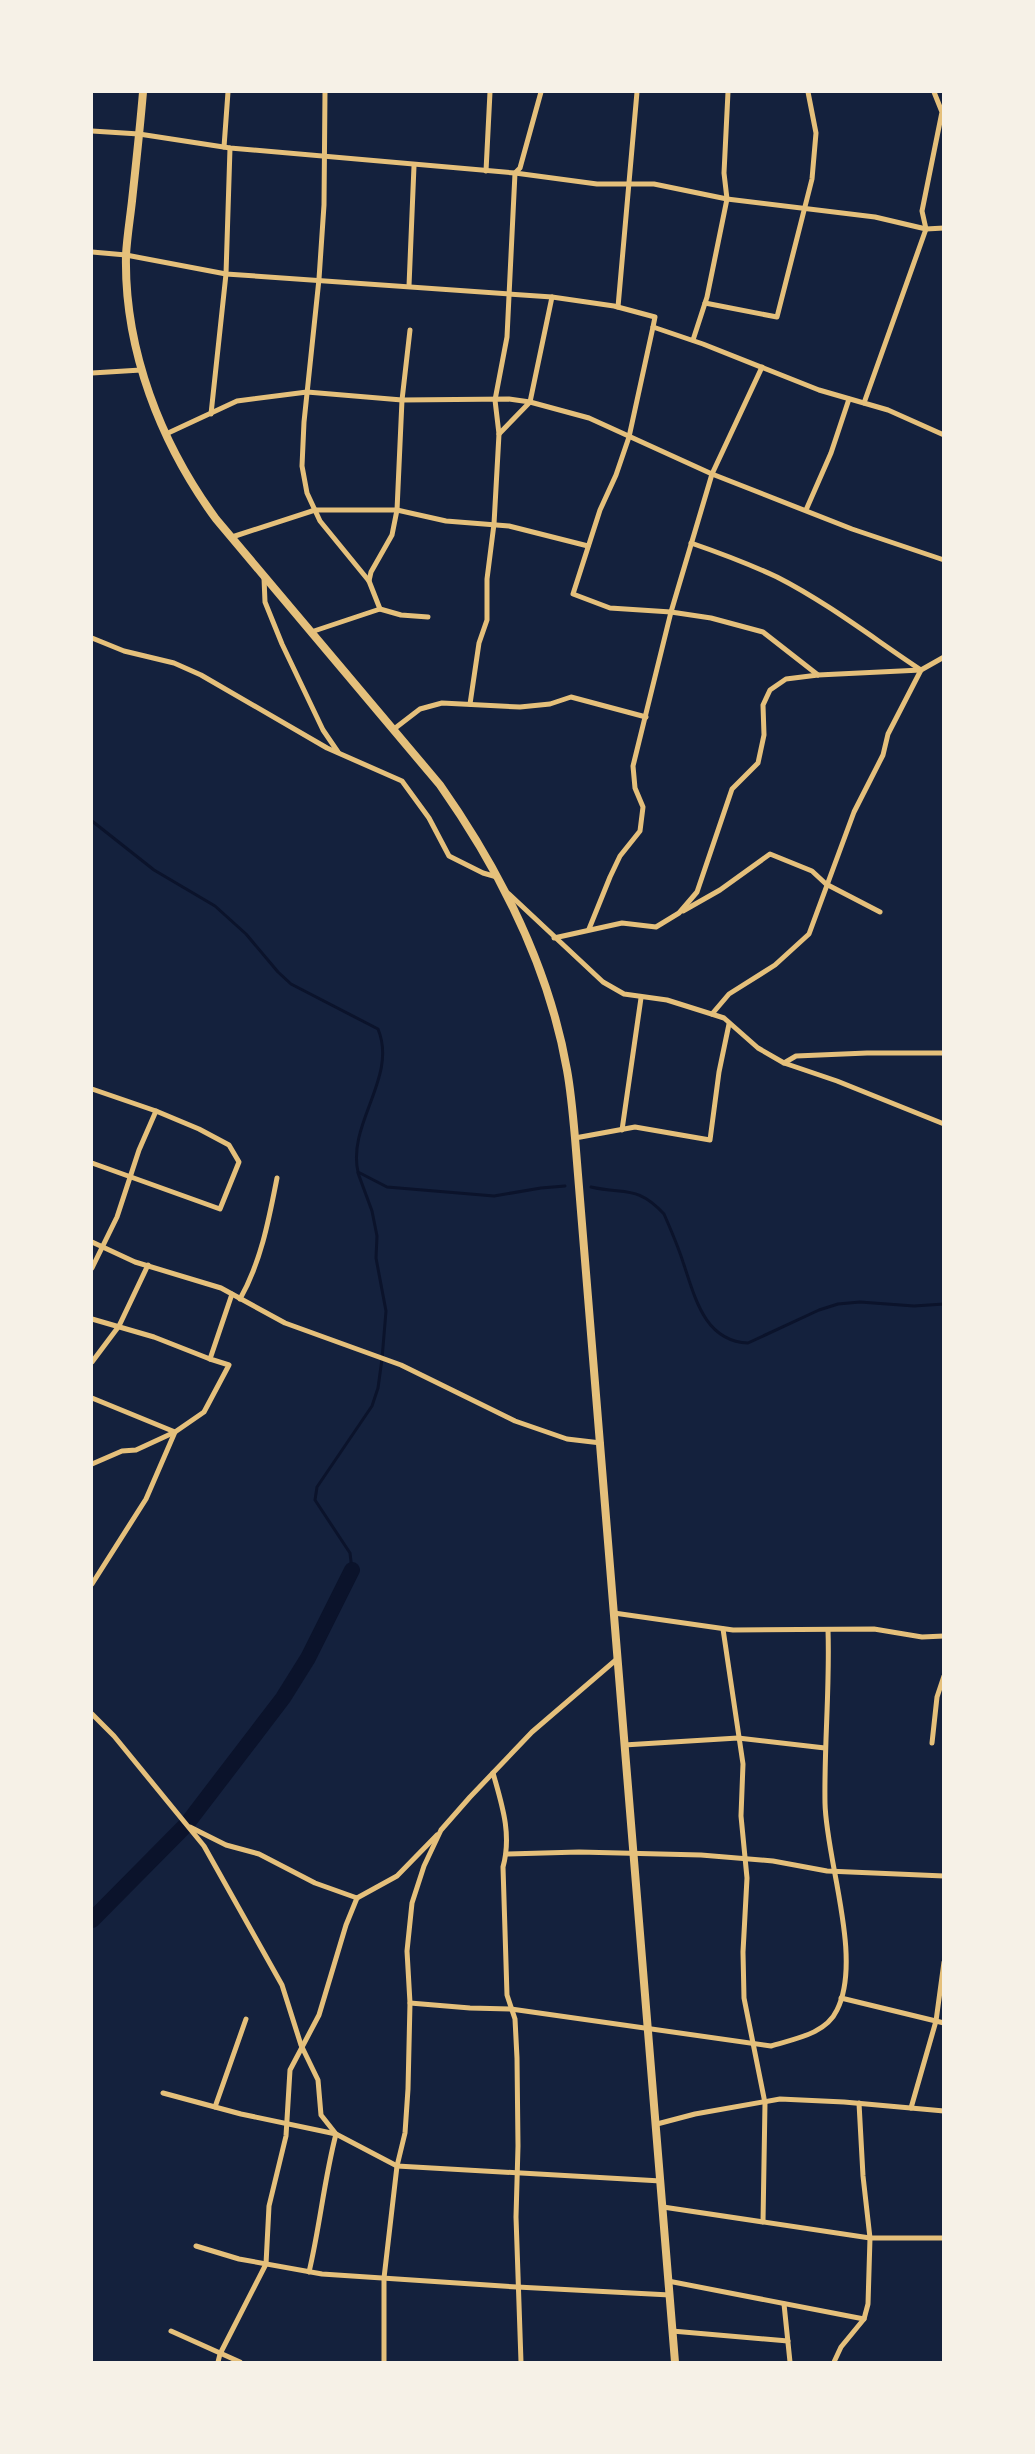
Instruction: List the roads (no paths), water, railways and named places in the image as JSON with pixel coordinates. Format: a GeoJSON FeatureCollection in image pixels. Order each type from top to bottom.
{"type":"FeatureCollection","features":[{"type":"Feature","properties":{"kind":"highway"},"geometry":{"type":"LineString","coordinates":[[143,92],[126,255],[129,296],[141,370],[166,434],[198,494],[440,785],[469,826],[505,891],[541,976],[559,1033],[567,1070],[575,1138],[675,2362]]}},
{"type":"Feature","properties":{"kind":"street"},"geometry":{"type":"LineString","coordinates":[[211,414],[226,273],[228,92]]}},
{"type":"Feature","properties":{"kind":"street"},"geometry":{"type":"LineString","coordinates":[[325,92],[324,205],[302,466],[307,493],[320,521],[369,581],[380,609]]}},
{"type":"Feature","properties":{"kind":"street"},"geometry":{"type":"LineString","coordinates":[[486,171],[490,92]]}},
{"type":"Feature","properties":{"kind":"street"},"geometry":{"type":"LineString","coordinates":[[470,704],[479,644],[487,620],[487,579],[494,524],[500,434],[495,400],[507,337],[515,173],[520,168],[541,92]]}},
{"type":"Feature","properties":{"kind":"street"},"geometry":{"type":"LineString","coordinates":[[618,307],[626,226],[627,184],[637,92]]}},
{"type":"Feature","properties":{"kind":"street"},"geometry":{"type":"LineString","coordinates":[[693,340],[705,303],[727,199],[724,173],[728,92]]}},
{"type":"Feature","properties":{"kind":"street"},"geometry":{"type":"LineString","coordinates":[[705,303],[777,317],[812,179],[816,133],[808,92]]}},
{"type":"Feature","properties":{"kind":"street"},"geometry":{"type":"LineString","coordinates":[[864,403],[926,229],[922,211],[942,112],[934,92]]}},
{"type":"Feature","properties":{"kind":"street"},"geometry":{"type":"LineString","coordinates":[[92,131],[139,134],[227,148],[515,173],[597,184],[654,184],[727,199],[875,217],[926,229],[944,228]]}},
{"type":"Feature","properties":{"kind":"street"},"geometry":{"type":"LineString","coordinates":[[409,286],[414,166]]}},
{"type":"Feature","properties":{"kind":"street"},"geometry":{"type":"LineString","coordinates":[[92,252],[126,255],[226,273],[552,297],[618,307],[655,317],[629,437],[588,546],[573,594],[610,608],[671,612],[711,618],[763,632],[818,675]]}},
{"type":"Feature","properties":{"kind":"street"},"geometry":{"type":"LineString","coordinates":[[500,434],[530,402],[552,297]]}},
{"type":"Feature","properties":{"kind":"street"},"geometry":{"type":"LineString","coordinates":[[653,327],[693,340],[819,390],[888,410],[944,435]]}},
{"type":"Feature","properties":{"kind":"street"},"geometry":{"type":"LineString","coordinates":[[369,581],[370,572],[392,535],[398,510],[402,400],[410,330]]}},
{"type":"Feature","properties":{"kind":"street"},"geometry":{"type":"LineString","coordinates":[[589,929],[620,856],[640,831],[643,807],[635,788],[633,766],[671,612],[712,474],[762,367]]}},
{"type":"Feature","properties":{"kind":"street"},"geometry":{"type":"LineString","coordinates":[[92,373],[141,370]]}},
{"type":"Feature","properties":{"kind":"street"},"geometry":{"type":"LineString","coordinates":[[166,434],[237,401],[307,392],[402,400],[509,399],[530,402],[589,418],[712,474],[852,529],[943,560],[944,552]]}},
{"type":"Feature","properties":{"kind":"street"},"geometry":{"type":"LineString","coordinates":[[806,510],[831,453],[849,399]]}},
{"type":"Feature","properties":{"kind":"street"},"geometry":{"type":"LineString","coordinates":[[232,537],[315,510],[398,510],[446,521],[494,524],[588,546]]}},
{"type":"Feature","properties":{"kind":"street"},"geometry":{"type":"LineString","coordinates":[[691,543],[778,578],[836,612],[921,670]]}},
{"type":"Feature","properties":{"kind":"street"},"geometry":{"type":"LineString","coordinates":[[264,576],[265,602],[282,644],[323,730],[338,753]]}},
{"type":"Feature","properties":{"kind":"street"},"geometry":{"type":"LineString","coordinates":[[311,632],[380,609],[401,615],[428,617]]}},
{"type":"Feature","properties":{"kind":"street"},"geometry":{"type":"LineString","coordinates":[[92,638],[124,651],[174,663],[201,675],[278,722],[402,782],[429,818],[449,855],[483,873],[498,877]]}},
{"type":"Feature","properties":{"kind":"street"},"geometry":{"type":"LineString","coordinates":[[679,913],[697,892],[732,789],[758,763],[765,735],[763,705],[770,690],[786,679],[818,675],[921,670],[944,657]]}},
{"type":"Feature","properties":{"kind":"street"},"geometry":{"type":"LineString","coordinates":[[712,1014],[729,994],[775,964],[809,934],[854,812],[883,755],[888,734],[921,670]]}},
{"type":"Feature","properties":{"kind":"street"},"geometry":{"type":"LineString","coordinates":[[394,729],[420,709],[442,703],[520,707],[550,704],[571,697],[646,717]]}},
{"type":"Feature","properties":{"kind":"street"},"geometry":{"type":"LineString","coordinates":[[554,938],[622,923],[656,927],[720,890],[770,854],[812,871],[826,884],[880,912]]}},
{"type":"Feature","properties":{"kind":"street"},"geometry":{"type":"LineString","coordinates":[[505,891],[603,982],[624,994],[667,1000],[724,1018],[758,1048],[784,1063],[837,1081],[944,1124]]}},
{"type":"Feature","properties":{"kind":"street"},"geometry":{"type":"LineString","coordinates":[[622,1130],[641,998]]}},
{"type":"Feature","properties":{"kind":"street"},"geometry":{"type":"LineString","coordinates":[[575,1138],[635,1127],[710,1140],[719,1072],[729,1024]]}},
{"type":"Feature","properties":{"kind":"street"},"geometry":{"type":"LineString","coordinates":[[784,1063],[796,1056],[944,1053]]}},
{"type":"Feature","properties":{"kind":"street"},"geometry":{"type":"LineString","coordinates":[[92,1089],[156,1111],[229,1145],[239,1162],[220,1209],[92,1163]]}},
{"type":"Feature","properties":{"kind":"street"},"geometry":{"type":"LineString","coordinates":[[92,1268],[117,1217],[139,1150],[156,1111]]}},
{"type":"Feature","properties":{"kind":"street"},"geometry":{"type":"LineString","coordinates":[[240,1299],[251,1280],[267,1226],[277,1178]]}},
{"type":"Feature","properties":{"kind":"street"},"geometry":{"type":"LineString","coordinates":[[92,1242],[135,1262],[221,1288],[285,1323],[401,1365],[515,1421],[567,1439],[601,1443]]}},
{"type":"Feature","properties":{"kind":"street"},"geometry":{"type":"LineString","coordinates":[[92,1362],[119,1326],[148,1265]]}},
{"type":"Feature","properties":{"kind":"street"},"geometry":{"type":"LineString","coordinates":[[210,1359],[232,1294]]}},
{"type":"Feature","properties":{"kind":"street"},"geometry":{"type":"LineString","coordinates":[[92,1318],[229,1365],[204,1412],[175,1432],[136,1450],[122,1450],[92,1464]]}},
{"type":"Feature","properties":{"kind":"street"},"geometry":{"type":"LineString","coordinates":[[92,1398],[175,1432]]}},
{"type":"Feature","properties":{"kind":"street"},"geometry":{"type":"LineString","coordinates":[[92,1584],[146,1499],[175,1432]]}},
{"type":"Feature","properties":{"kind":"street"},"geometry":{"type":"LineString","coordinates":[[614,1613],[723,1629],[874,1629],[921,1637],[944,1636]]}},
{"type":"Feature","properties":{"kind":"street"},"geometry":{"type":"LineString","coordinates":[[723,1629],[743,1764],[741,1816],[747,1878],[743,1952],[744,1998],[765,2103],[763,2222]]}},
{"type":"Feature","properties":{"kind":"street"},"geometry":{"type":"LineString","coordinates":[[410,2003],[512,2009],[771,2046],[807,2035],[827,2024],[838,2010],[845,1981],[846,1948],[825,1806],[825,1748],[830,1670],[828,1630]]}},
{"type":"Feature","properties":{"kind":"street"},"geometry":{"type":"LineString","coordinates":[[218,2362],[266,2264],[270,2230],[269,2206],[287,2124],[290,2070],[319,2015],[346,1925],[357,1898],[397,1876],[532,1732],[617,1659]]}},
{"type":"Feature","properties":{"kind":"street"},"geometry":{"type":"LineString","coordinates":[[932,1743],[938,1697],[944,1676]]}},
{"type":"Feature","properties":{"kind":"street"},"geometry":{"type":"LineString","coordinates":[[92,1714],[114,1736],[204,1846],[282,1985],[302,2045],[318,2080],[321,2115],[336,2134]]}},
{"type":"Feature","properties":{"kind":"street"},"geometry":{"type":"LineString","coordinates":[[624,1745],[738,1738],[825,1748]]}},
{"type":"Feature","properties":{"kind":"street"},"geometry":{"type":"LineString","coordinates":[[493,1773],[507,1820],[506,1854],[502,1867],[504,1951],[507,1995],[515,2019],[517,2058],[517,2287],[521,2362]]}},
{"type":"Feature","properties":{"kind":"street"},"geometry":{"type":"LineString","coordinates":[[186,1825],[226,1845],[259,1854],[315,1883],[357,1898]]}},
{"type":"Feature","properties":{"kind":"street"},"geometry":{"type":"LineString","coordinates":[[384,2362],[384,2278],[397,2166],[405,2133],[408,2100],[410,2003],[407,1951],[412,1903],[424,1866],[441,1830]]}},
{"type":"Feature","properties":{"kind":"street"},"geometry":{"type":"LineString","coordinates":[[506,1854],[579,1852],[745,1858],[835,1872],[944,1876]]}},
{"type":"Feature","properties":{"kind":"street"},"geometry":{"type":"LineString","coordinates":[[911,2108],[936,2021],[944,1962]]}},
{"type":"Feature","properties":{"kind":"street"},"geometry":{"type":"LineString","coordinates":[[840,1998],[944,2023]]}},
{"type":"Feature","properties":{"kind":"street"},"geometry":{"type":"LineString","coordinates":[[215,2107],[246,2019]]}},
{"type":"Feature","properties":{"kind":"street"},"geometry":{"type":"LineString","coordinates":[[164,2093],[336,2134],[397,2166],[661,2181]]}},
{"type":"Feature","properties":{"kind":"street"},"geometry":{"type":"LineString","coordinates":[[657,2124],[695,2114],[780,2099],[860,2103],[944,2111]]}},
{"type":"Feature","properties":{"kind":"street"},"geometry":{"type":"LineString","coordinates":[[834,2362],[841,2347],[864,2319],[868,2304],[870,2238],[863,2176],[860,2103]]}},
{"type":"Feature","properties":{"kind":"street"},"geometry":{"type":"LineString","coordinates":[[309,2272],[336,2134]]}},
{"type":"Feature","properties":{"kind":"street"},"geometry":{"type":"LineString","coordinates":[[663,2207],[870,2238],[944,2238]]}},
{"type":"Feature","properties":{"kind":"street"},"geometry":{"type":"LineString","coordinates":[[196,2246],[266,2264],[309,2272],[670,2295]]}},
{"type":"Feature","properties":{"kind":"street"},"geometry":{"type":"LineString","coordinates":[[668,2281],[864,2319]]}},
{"type":"Feature","properties":{"kind":"street"},"geometry":{"type":"LineString","coordinates":[[784,2304],[790,2362]]}},
{"type":"Feature","properties":{"kind":"street"},"geometry":{"type":"LineString","coordinates":[[171,2331],[240,2362]]}},
{"type":"Feature","properties":{"kind":"street"},"geometry":{"type":"LineString","coordinates":[[672,2331],[788,2341]]}},
{"type":"Feature","properties":{"kind":"waterway"},"geometry":{"type":"LineString","coordinates":[[92,821],[154,870],[215,906],[246,934],[291,984],[378,1029],[382,1047],[382,1065],[359,1136],[358,1172],[387,1187],[494,1196],[565,1186]]}},
{"type":"Feature","properties":{"kind":"waterway"},"geometry":{"type":"LineString","coordinates":[[352,1570],[350,1553],[315,1500],[317,1487],[372,1406],[378,1388],[382,1359],[386,1311],[376,1258],[377,1236],[372,1211],[358,1173]]}},
{"type":"Feature","properties":{"kind":"waterway"},"geometry":{"type":"LineString","coordinates":[[591,1187],[638,1195],[655,1205],[664,1214],[703,1315],[711,1326],[733,1340],[748,1343],[819,1310],[838,1304],[860,1302],[914,1306],[944,1304]]}},
{"type":"Feature","properties":{"kind":"waterway"},"geometry":{"type":"LineString","coordinates":[[92,1920],[186,1825],[283,1698],[308,1658],[352,1570]]}}]}
